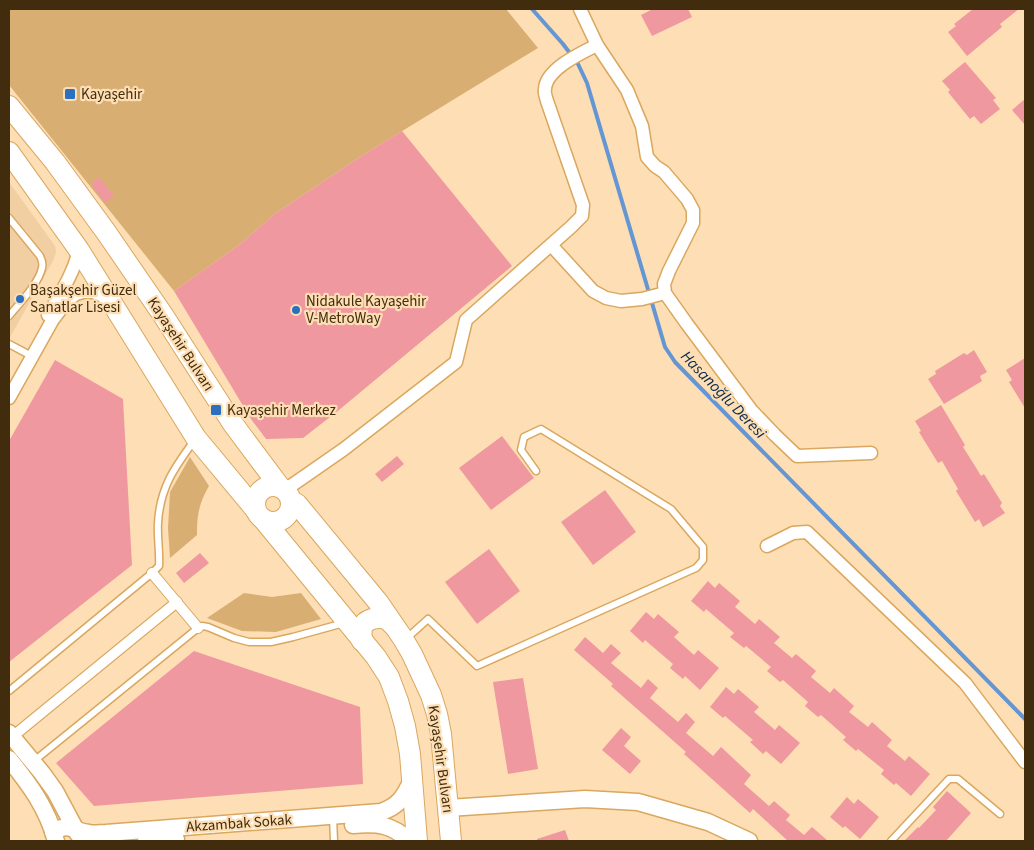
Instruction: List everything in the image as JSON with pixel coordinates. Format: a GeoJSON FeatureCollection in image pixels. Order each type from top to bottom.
{"type":"FeatureCollection","features":[{"type":"Feature","properties":{"kind":"main road","name":"Kayaşehir Bulvarı"},"geometry":{"type":"LineString","coordinates":[[9,106],[55,162],[100,224],[162,315],[232,424],[378,602],[399,633],[431,695],[437,714],[442,743],[451,841]]}},
{"type":"Feature","properties":{"kind":"main road","name":"Kayaşehir Bulvarı"},"geometry":{"type":"LineString","coordinates":[[9,152],[79,250],[196,438],[358,629],[389,677],[405,726],[410,754],[417,841]]}},
{"type":"Feature","properties":{"kind":"main road"},"geometry":{"type":"LineString","coordinates":[[274,485],[286,492],[291,507],[285,518],[273,523],[259,514],[254,503],[255,497],[263,488],[274,485]]}},
{"type":"Feature","properties":{"kind":"main road"},"geometry":{"type":"LineString","coordinates":[[358,629],[370,620],[382,618],[387,620],[399,633]]}},
{"type":"Feature","properties":{"kind":"street"},"geometry":{"type":"LineString","coordinates":[[551,245],[593,291],[606,298],[621,301],[654,296],[664,284],[693,223],[693,210],[687,199],[664,172],[654,166],[647,157],[642,126],[627,90],[597,45],[580,9]]}},
{"type":"Feature","properties":{"kind":"street"},"geometry":{"type":"LineString","coordinates":[[286,492],[456,362],[466,320],[582,216],[584,205],[544,90],[547,80],[560,66],[597,45]]}},
{"type":"Feature","properties":{"kind":"street"},"geometry":{"type":"LineString","coordinates":[[9,384],[72,272],[79,250]]}},
{"type":"Feature","properties":{"kind":"street"},"geometry":{"type":"LineString","coordinates":[[9,398],[52,321],[67,301],[76,294],[83,292],[93,292],[110,298]]}},
{"type":"Feature","properties":{"kind":"street"},"geometry":{"type":"LineString","coordinates":[[654,296],[687,324],[752,411],[797,456],[871,453]]}},
{"type":"Feature","properties":{"kind":"street"},"geometry":{"type":"LineString","coordinates":[[767,546],[793,533],[806,532],[965,684],[1025,762]]}},
{"type":"Feature","properties":{"kind":"street"},"geometry":{"type":"LineString","coordinates":[[152,573],[198,628]]}},
{"type":"Feature","properties":{"kind":"street"},"geometry":{"type":"LineString","coordinates":[[79,836],[55,791],[10,735],[177,602]]}},
{"type":"Feature","properties":{"kind":"street"},"geometry":{"type":"LineString","coordinates":[[9,759],[28,782],[38,798],[54,837]]}},
{"type":"Feature","properties":{"kind":"street"},"geometry":{"type":"LineString","coordinates":[[19,772],[33,762]]}},
{"type":"Feature","properties":{"kind":"street","name":"Akzambak Sokak"},"geometry":{"type":"LineString","coordinates":[[54,837],[63,827],[69,827],[79,836],[89,833],[334,828],[389,809],[399,803],[412,780]]}},
{"type":"Feature","properties":{"kind":"street"},"geometry":{"type":"LineString","coordinates":[[448,808],[585,799],[638,802],[708,822],[749,841]]}},
{"type":"Feature","properties":{"kind":"street","name":"Akzambak Sokak"},"geometry":{"type":"LineString","coordinates":[[146,841],[334,828],[366,824],[377,824],[397,831],[410,841]]}},
{"type":"Feature","properties":{"kind":"lane"},"geometry":{"type":"LineString","coordinates":[[9,218],[40,256],[42,268],[32,288],[9,316]]}},
{"type":"Feature","properties":{"kind":"lane"},"geometry":{"type":"LineString","coordinates":[[9,344],[26,353]]}},
{"type":"Feature","properties":{"kind":"lane"},"geometry":{"type":"LineString","coordinates":[[399,633],[428,619],[476,666],[696,568],[702,560],[703,547],[672,509],[541,429],[524,437],[522,450],[536,471]]}},
{"type":"Feature","properties":{"kind":"lane"},"geometry":{"type":"LineString","coordinates":[[9,692],[159,566],[158,524],[164,490],[176,466],[196,438]]}},
{"type":"Feature","properties":{"kind":"lane"},"geometry":{"type":"LineString","coordinates":[[33,762],[202,626],[249,642],[271,642],[293,637],[358,629]]}},
{"type":"Feature","properties":{"kind":"lane"},"geometry":{"type":"LineString","coordinates":[[891,841],[949,779],[958,779],[1000,814]]}},
{"type":"Feature","properties":{"kind":"shaded area"},"geometry":{"type":"Polygon","coordinates":[[[9,9],[506,9],[538,48],[363,155],[276,213],[239,245],[174,291],[9,85],[9,9]]]}},
{"type":"Feature","properties":{"kind":"shaded area","name":"Başakşehir Güzel Sanatlar Lisesi"},"geometry":{"type":"Polygon","coordinates":[[[9,182],[55,246],[56,252],[54,259],[9,339],[9,182]]]}},
{"type":"Feature","properties":{"kind":"shaded area"},"geometry":{"type":"Polygon","coordinates":[[[190,457],[209,486],[199,509],[197,535],[170,558],[168,528],[170,492],[190,457]]]}},
{"type":"Feature","properties":{"kind":"shaded area"},"geometry":{"type":"Polygon","coordinates":[[[244,593],[272,597],[301,593],[321,619],[276,632],[242,631],[207,618],[244,593]]]}},
{"type":"Feature","properties":{"kind":"building"},"geometry":{"type":"Polygon","coordinates":[[[653,9],[688,9],[692,17],[652,36],[641,15],[653,9]]]}},
{"type":"Feature","properties":{"kind":"building"},"geometry":{"type":"Polygon","coordinates":[[[973,9],[1019,9],[1000,24],[1002,27],[967,56],[948,32],[956,26],[954,24],[973,9]]]}},
{"type":"Feature","properties":{"kind":"building"},"geometry":{"type":"Polygon","coordinates":[[[965,62],[996,98],[993,100],[1000,109],[981,124],[974,116],[970,119],[948,92],[950,90],[942,81],[965,62]]]}},
{"type":"Feature","properties":{"kind":"building"},"geometry":{"type":"Polygon","coordinates":[[[1025,99],[1025,125],[1012,110],[1025,99]]]}},
{"type":"Feature","properties":{"kind":"building","name":"Nidakule Kayaşehir V-MetroWay"},"geometry":{"type":"Polygon","coordinates":[[[402,131],[512,266],[303,438],[266,439],[251,419],[174,291],[239,245],[276,213],[402,131]]]}},
{"type":"Feature","properties":{"kind":"building"},"geometry":{"type":"Polygon","coordinates":[[[99,177],[114,196],[105,203],[91,184],[99,177]]]}},
{"type":"Feature","properties":{"kind":"building"},"geometry":{"type":"Polygon","coordinates":[[[974,350],[987,372],[980,376],[982,381],[944,404],[928,379],[936,374],[935,371],[964,353],[967,355],[974,350]]]}},
{"type":"Feature","properties":{"kind":"building"},"geometry":{"type":"Polygon","coordinates":[[[1025,358],[1025,408],[1009,382],[1012,380],[1006,370],[1025,358]]]}},
{"type":"Feature","properties":{"kind":"building"},"geometry":{"type":"Polygon","coordinates":[[[55,360],[123,399],[132,565],[9,662],[9,441],[55,360]]]}},
{"type":"Feature","properties":{"kind":"building"},"geometry":{"type":"Polygon","coordinates":[[[941,405],[981,476],[984,474],[1002,503],[1000,506],[1005,513],[983,527],[979,519],[975,522],[956,491],[958,489],[942,461],[938,463],[919,432],[921,431],[915,421],[941,405]]]}},
{"type":"Feature","properties":{"kind":"building"},"geometry":{"type":"Polygon","coordinates":[[[502,436],[534,478],[491,510],[459,468],[502,436]]]}},
{"type":"Feature","properties":{"kind":"building"},"geometry":{"type":"Polygon","coordinates":[[[397,456],[404,464],[382,482],[375,474],[397,456]]]}},
{"type":"Feature","properties":{"kind":"building"},"geometry":{"type":"Polygon","coordinates":[[[605,490],[636,532],[593,565],[561,522],[605,490]]]}},
{"type":"Feature","properties":{"kind":"building"},"geometry":{"type":"Polygon","coordinates":[[[489,549],[520,591],[477,624],[445,582],[489,549]]]}},
{"type":"Feature","properties":{"kind":"building"},"geometry":{"type":"Polygon","coordinates":[[[200,553],[209,563],[184,583],[176,573],[200,553]]]}},
{"type":"Feature","properties":{"kind":"building"},"geometry":{"type":"Polygon","coordinates":[[[708,581],[715,588],[719,583],[740,601],[735,607],[755,624],[759,619],[780,637],[774,643],[792,658],[796,654],[816,671],[811,677],[830,693],[834,688],[854,706],[849,712],[868,727],[872,722],[892,740],[887,746],[905,761],[909,756],[930,774],[911,796],[896,783],[894,785],[881,774],[884,770],[858,749],[856,751],[843,740],[846,737],[821,715],[818,717],[805,706],[808,702],[783,680],[780,682],[767,671],[771,667],[746,646],[744,648],[730,637],[734,633],[706,609],[704,612],[691,601],[708,581]]]}},
{"type":"Feature","properties":{"kind":"building"},"geometry":{"type":"Polygon","coordinates":[[[646,612],[654,619],[658,614],[679,632],[674,637],[694,655],[698,650],[719,668],[700,690],[685,676],[683,679],[670,668],[673,664],[645,640],[643,643],[630,631],[646,612]]]}},
{"type":"Feature","properties":{"kind":"building"},"geometry":{"type":"Polygon","coordinates":[[[585,637],[603,653],[611,644],[621,653],[611,663],[641,688],[648,679],[658,688],[650,698],[678,722],[686,713],[695,722],[686,733],[713,756],[721,747],[751,775],[744,784],[769,806],[774,801],[790,815],[786,820],[804,835],[812,827],[828,841],[788,841],[753,809],[750,813],[684,754],[686,752],[611,686],[613,684],[574,650],[585,637]]]}},
{"type":"Feature","properties":{"kind":"building"},"geometry":{"type":"Polygon","coordinates":[[[194,651],[360,707],[363,784],[94,806],[56,763],[194,651]]]}},
{"type":"Feature","properties":{"kind":"building"},"geometry":{"type":"Polygon","coordinates":[[[523,678],[538,769],[508,774],[493,682],[523,678]]]}},
{"type":"Feature","properties":{"kind":"building"},"geometry":{"type":"Polygon","coordinates":[[[726,687],[734,694],[738,689],[759,707],[754,712],[775,730],[779,725],[800,743],[781,764],[766,751],[763,754],[750,742],[753,740],[725,716],[723,718],[710,707],[726,687]]]}},
{"type":"Feature","properties":{"kind":"building"},"geometry":{"type":"Polygon","coordinates":[[[621,728],[631,737],[624,746],[641,761],[630,774],[602,750],[621,728]]]}},
{"type":"Feature","properties":{"kind":"building"},"geometry":{"type":"Polygon","coordinates":[[[947,791],[971,813],[946,841],[904,841],[936,810],[933,807],[947,791]]]}},
{"type":"Feature","properties":{"kind":"building"},"geometry":{"type":"Polygon","coordinates":[[[847,797],[854,804],[858,799],[879,817],[860,839],[845,826],[843,828],[830,817],[847,797]]]}},
{"type":"Feature","properties":{"kind":"building"},"geometry":{"type":"Polygon","coordinates":[[[565,830],[569,841],[537,841],[537,839],[565,830]]]}},
{"type":"Feature","properties":{"kind":"waterway","name":"Hasanoğlu Deresi"},"geometry":{"type":"LineString","coordinates":[[532,9],[578,64],[587,83],[665,347],[675,362],[1025,719]]}},
{"type":"Feature","properties":{"kind":"place","name":"Kayaşehir"},"geometry":{"type":"Point","coordinates":[70,94]}},
{"type":"Feature","properties":{"kind":"place","name":"Başakşehir Güzel Sanatlar Lisesi"},"geometry":{"type":"Point","coordinates":[20,299]}},
{"type":"Feature","properties":{"kind":"place","name":"Nidakule Kayaşehir V-MetroWay"},"geometry":{"type":"Point","coordinates":[296,310]}},
{"type":"Feature","properties":{"kind":"place","name":"Kayaşehir Merkez"},"geometry":{"type":"Point","coordinates":[216,410]}}]}
